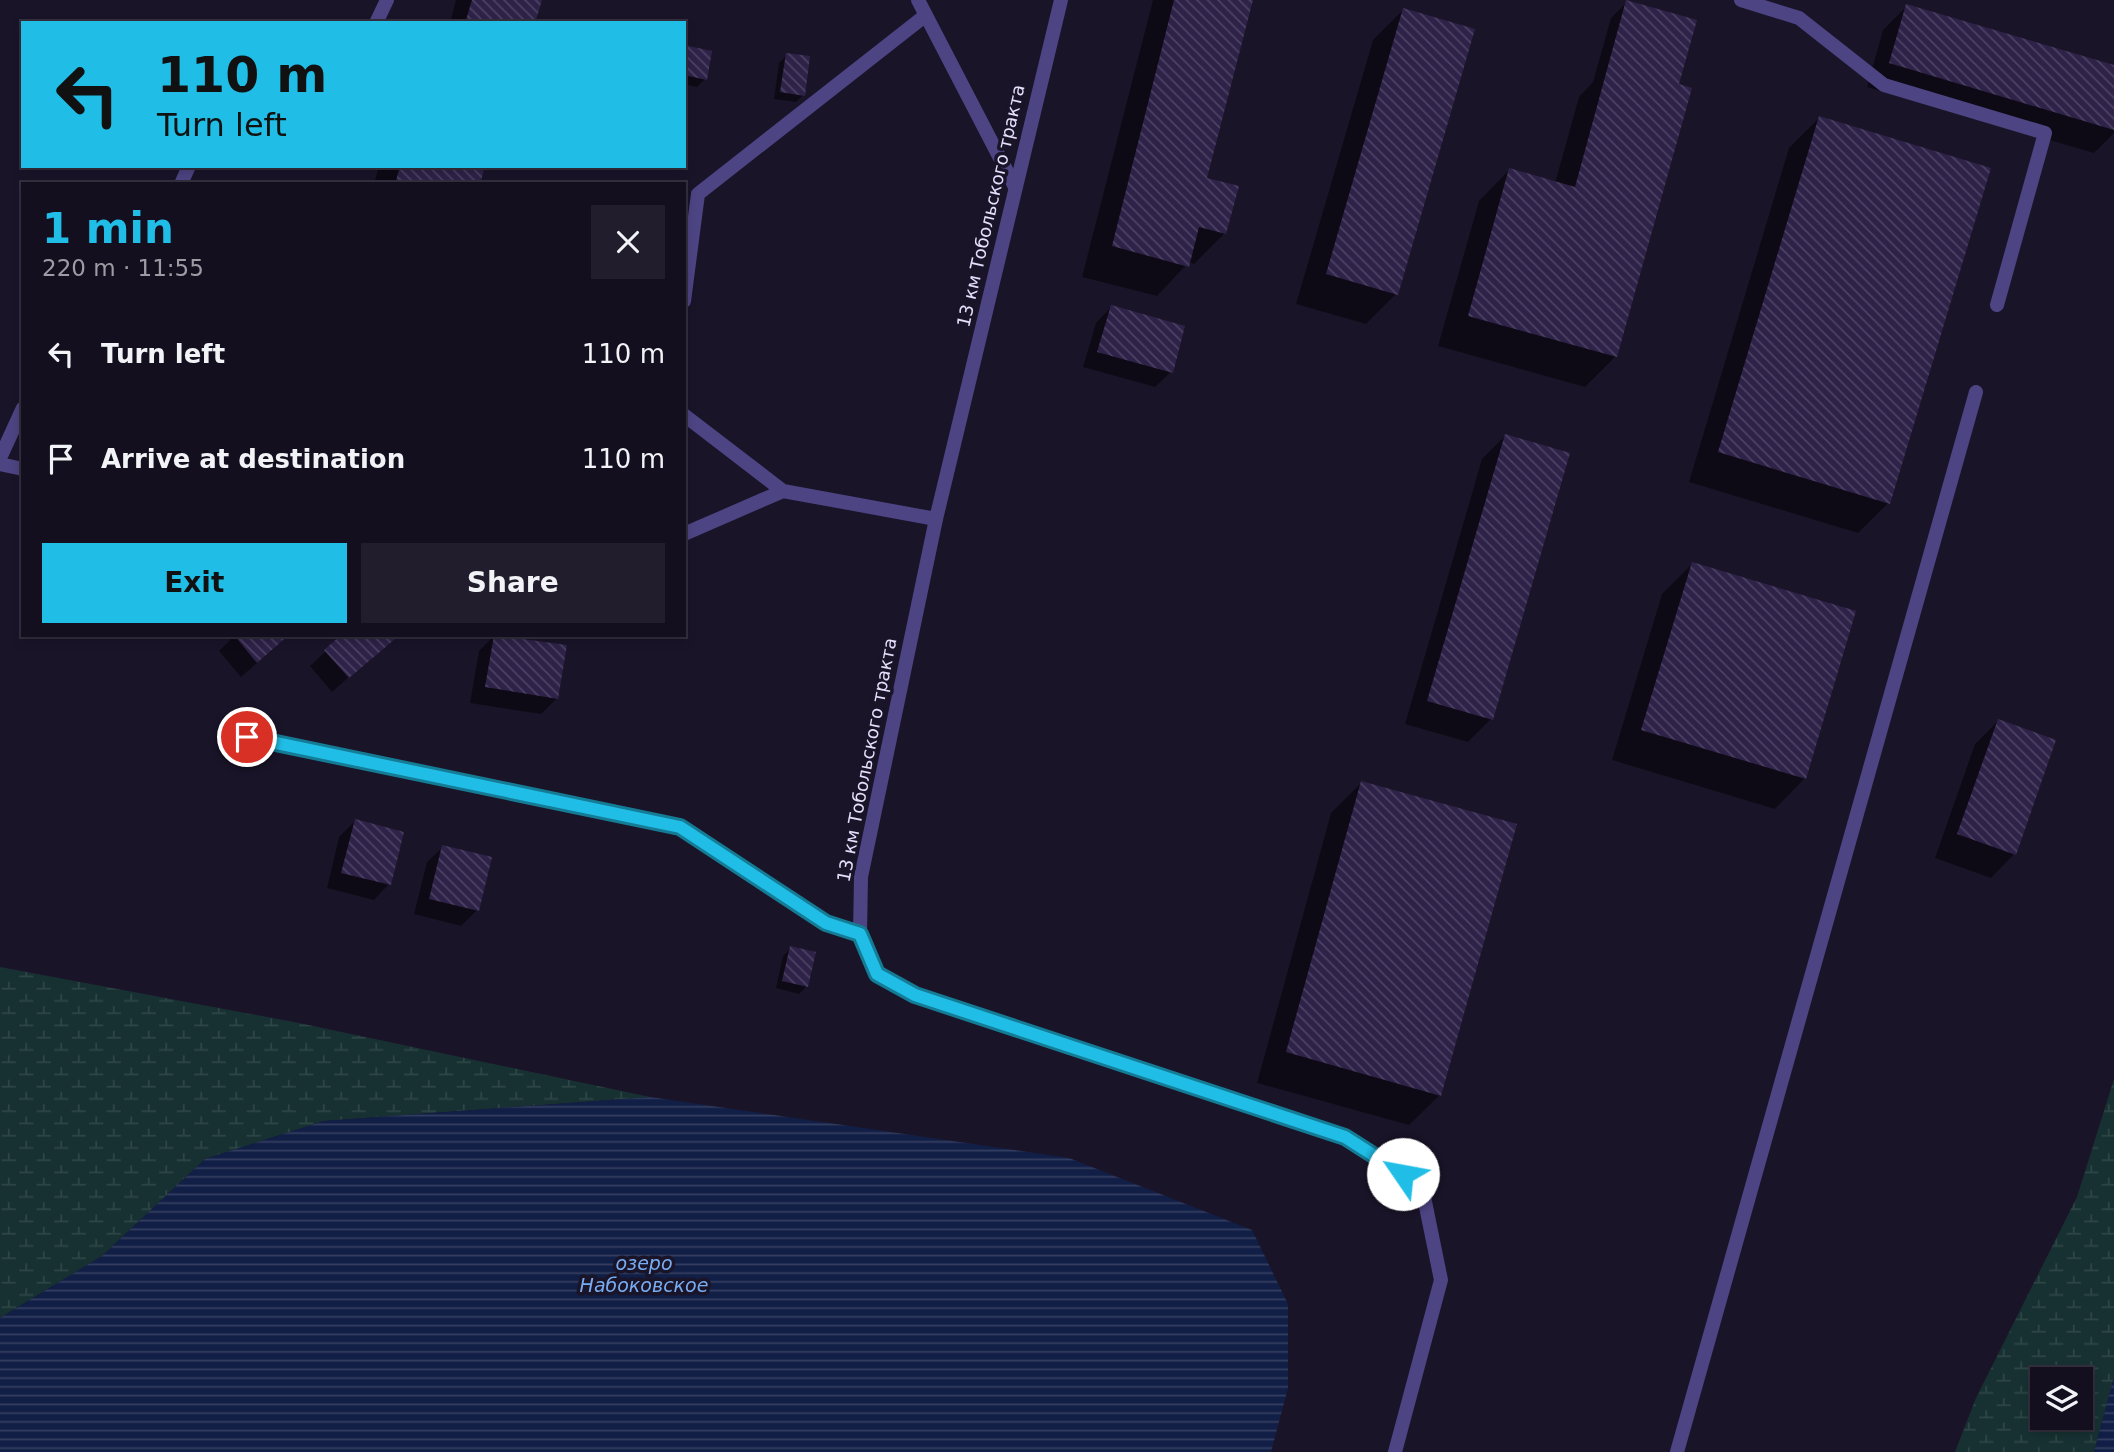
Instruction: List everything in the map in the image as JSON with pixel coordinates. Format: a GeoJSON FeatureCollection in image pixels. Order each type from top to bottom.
{"type":"FeatureCollection","features":[{"type":"Feature","properties":{"kind":"street"},"geometry":{"type":"LineString","coordinates":[[377,21],[387,0]]}},
{"type":"Feature","properties":{"kind":"street"},"geometry":{"type":"LineString","coordinates":[[918,0],[1015,187]]}},
{"type":"Feature","properties":{"kind":"street","name":"13 км Тобольского тракта"},"geometry":{"type":"LineString","coordinates":[[1061,0],[936,519],[860,877],[860,934],[877,974],[915,995],[1345,1137],[1422,1187],[1441,1279],[1395,1452]]}},
{"type":"Feature","properties":{"kind":"street"},"geometry":{"type":"LineString","coordinates":[[1741,0],[1799,18],[1884,85],[2045,133],[1997,305]]}},
{"type":"Feature","properties":{"kind":"street"},"geometry":{"type":"LineString","coordinates":[[686,286],[698,194],[926,15]]}},
{"type":"Feature","properties":{"kind":"street"},"geometry":{"type":"LineString","coordinates":[[1677,1452],[1976,393]]}},
{"type":"Feature","properties":{"kind":"street"},"geometry":{"type":"LineString","coordinates":[[0,458],[21,412]]}},
{"type":"Feature","properties":{"kind":"street"},"geometry":{"type":"LineString","coordinates":[[686,417],[783,491],[936,519]]}},
{"type":"Feature","properties":{"kind":"street"},"geometry":{"type":"LineString","coordinates":[[0,464],[21,469]]}},
{"type":"Feature","properties":{"kind":"street"},"geometry":{"type":"LineString","coordinates":[[686,533],[783,491]]}},
{"type":"Feature","properties":{"kind":"street"},"geometry":{"type":"LineString","coordinates":[[247,737],[680,827],[826,923],[860,934]]}},
{"type":"Feature","properties":{"kind":"green space"},"geometry":{"type":"Polygon","coordinates":[[[0,967],[294,1022],[650,1097],[324,1121],[205,1159],[102,1256],[0,1318],[0,967]]]}},
{"type":"Feature","properties":{"kind":"green space"},"geometry":{"type":"Polygon","coordinates":[[[2114,1079],[2114,1377],[2094,1452],[1955,1452],[1976,1398],[2077,1197],[2114,1079]]]}},
{"type":"Feature","properties":{"kind":"water","name":"озеро Набоковское"},"geometry":{"type":"Polygon","coordinates":[[[650,1097],[1069,1158],[1252,1230],[1288,1304],[1288,1388],[1271,1452],[0,1452],[0,1318],[102,1256],[205,1159],[324,1121],[650,1097]]]}},
{"type":"Feature","properties":{"kind":"water"},"geometry":{"type":"Polygon","coordinates":[[[2114,1377],[2114,1452],[2094,1452],[2114,1377]]]}},
{"type":"Feature","properties":{"kind":"building"},"geometry":{"type":"Polygon","coordinates":[[[472,0],[542,0],[536,21],[466,21],[472,0]]]}},
{"type":"Feature","properties":{"kind":"building"},"geometry":{"type":"Polygon","coordinates":[[[1174,0],[1253,0],[1207,178],[1239,186],[1226,234],[1199,227],[1189,267],[1112,246],[1174,0]]]}},
{"type":"Feature","properties":{"kind":"building"},"geometry":{"type":"Polygon","coordinates":[[[1626,0],[1697,20],[1679,84],[1692,88],[1617,357],[1468,316],[1509,168],[1575,187],[1626,0]]]}},
{"type":"Feature","properties":{"kind":"building"},"geometry":{"type":"Polygon","coordinates":[[[1906,4],[2114,65],[2114,130],[1889,63],[1906,4]]]}},
{"type":"Feature","properties":{"kind":"building"},"geometry":{"type":"Polygon","coordinates":[[[1403,8],[1475,29],[1398,295],[1326,274],[1403,8]]]}},
{"type":"Feature","properties":{"kind":"building"},"geometry":{"type":"Polygon","coordinates":[[[686,45],[712,51],[707,80],[686,75],[686,45]]]}},
{"type":"Feature","properties":{"kind":"building"},"geometry":{"type":"Polygon","coordinates":[[[786,53],[810,56],[805,96],[780,92],[786,53]]]}},
{"type":"Feature","properties":{"kind":"building"},"geometry":{"type":"Polygon","coordinates":[[[1819,116],[1991,168],[1890,504],[1718,452],[1819,116]]]}},
{"type":"Feature","properties":{"kind":"building"},"geometry":{"type":"Polygon","coordinates":[[[399,168],[484,168],[481,182],[396,182],[399,168]]]}},
{"type":"Feature","properties":{"kind":"building"},"geometry":{"type":"Polygon","coordinates":[[[1111,305],[1185,326],[1173,373],[1097,352],[1111,305]]]}},
{"type":"Feature","properties":{"kind":"building"},"geometry":{"type":"Polygon","coordinates":[[[1505,434],[1570,453],[1493,720],[1427,701],[1505,434]]]}},
{"type":"Feature","properties":{"kind":"building"},"geometry":{"type":"Polygon","coordinates":[[[1692,562],[1856,611],[1806,779],[1641,730],[1692,562]]]}},
{"type":"Feature","properties":{"kind":"building"},"geometry":{"type":"Polygon","coordinates":[[[236,637],[287,637],[257,663],[236,637]]]}},
{"type":"Feature","properties":{"kind":"building"},"geometry":{"type":"Polygon","coordinates":[[[339,637],[395,639],[349,678],[324,650],[339,637]]]}},
{"type":"Feature","properties":{"kind":"building"},"geometry":{"type":"Polygon","coordinates":[[[494,637],[567,645],[558,699],[485,687],[494,637]]]}},
{"type":"Feature","properties":{"kind":"building"},"geometry":{"type":"Polygon","coordinates":[[[1998,719],[2056,740],[2016,855],[1957,834],[1998,719]]]}},
{"type":"Feature","properties":{"kind":"building"},"geometry":{"type":"Polygon","coordinates":[[[1361,781],[1517,824],[1441,1096],[1286,1052],[1361,781]]]}},
{"type":"Feature","properties":{"kind":"building"},"geometry":{"type":"Polygon","coordinates":[[[355,819],[404,832],[391,885],[341,873],[355,819]]]}},
{"type":"Feature","properties":{"kind":"building"},"geometry":{"type":"Polygon","coordinates":[[[442,845],[492,857],[479,911],[429,899],[442,845]]]}},
{"type":"Feature","properties":{"kind":"building"},"geometry":{"type":"Polygon","coordinates":[[[790,946],[816,952],[808,987],[782,981],[790,946]]]}},
{"type":"Feature","properties":{"kind":"route"},"geometry":{"type":"LineString","coordinates":[[247,737],[680,827],[826,923],[860,934],[877,974],[915,995],[1345,1137],[1403,1174]]}}]}
